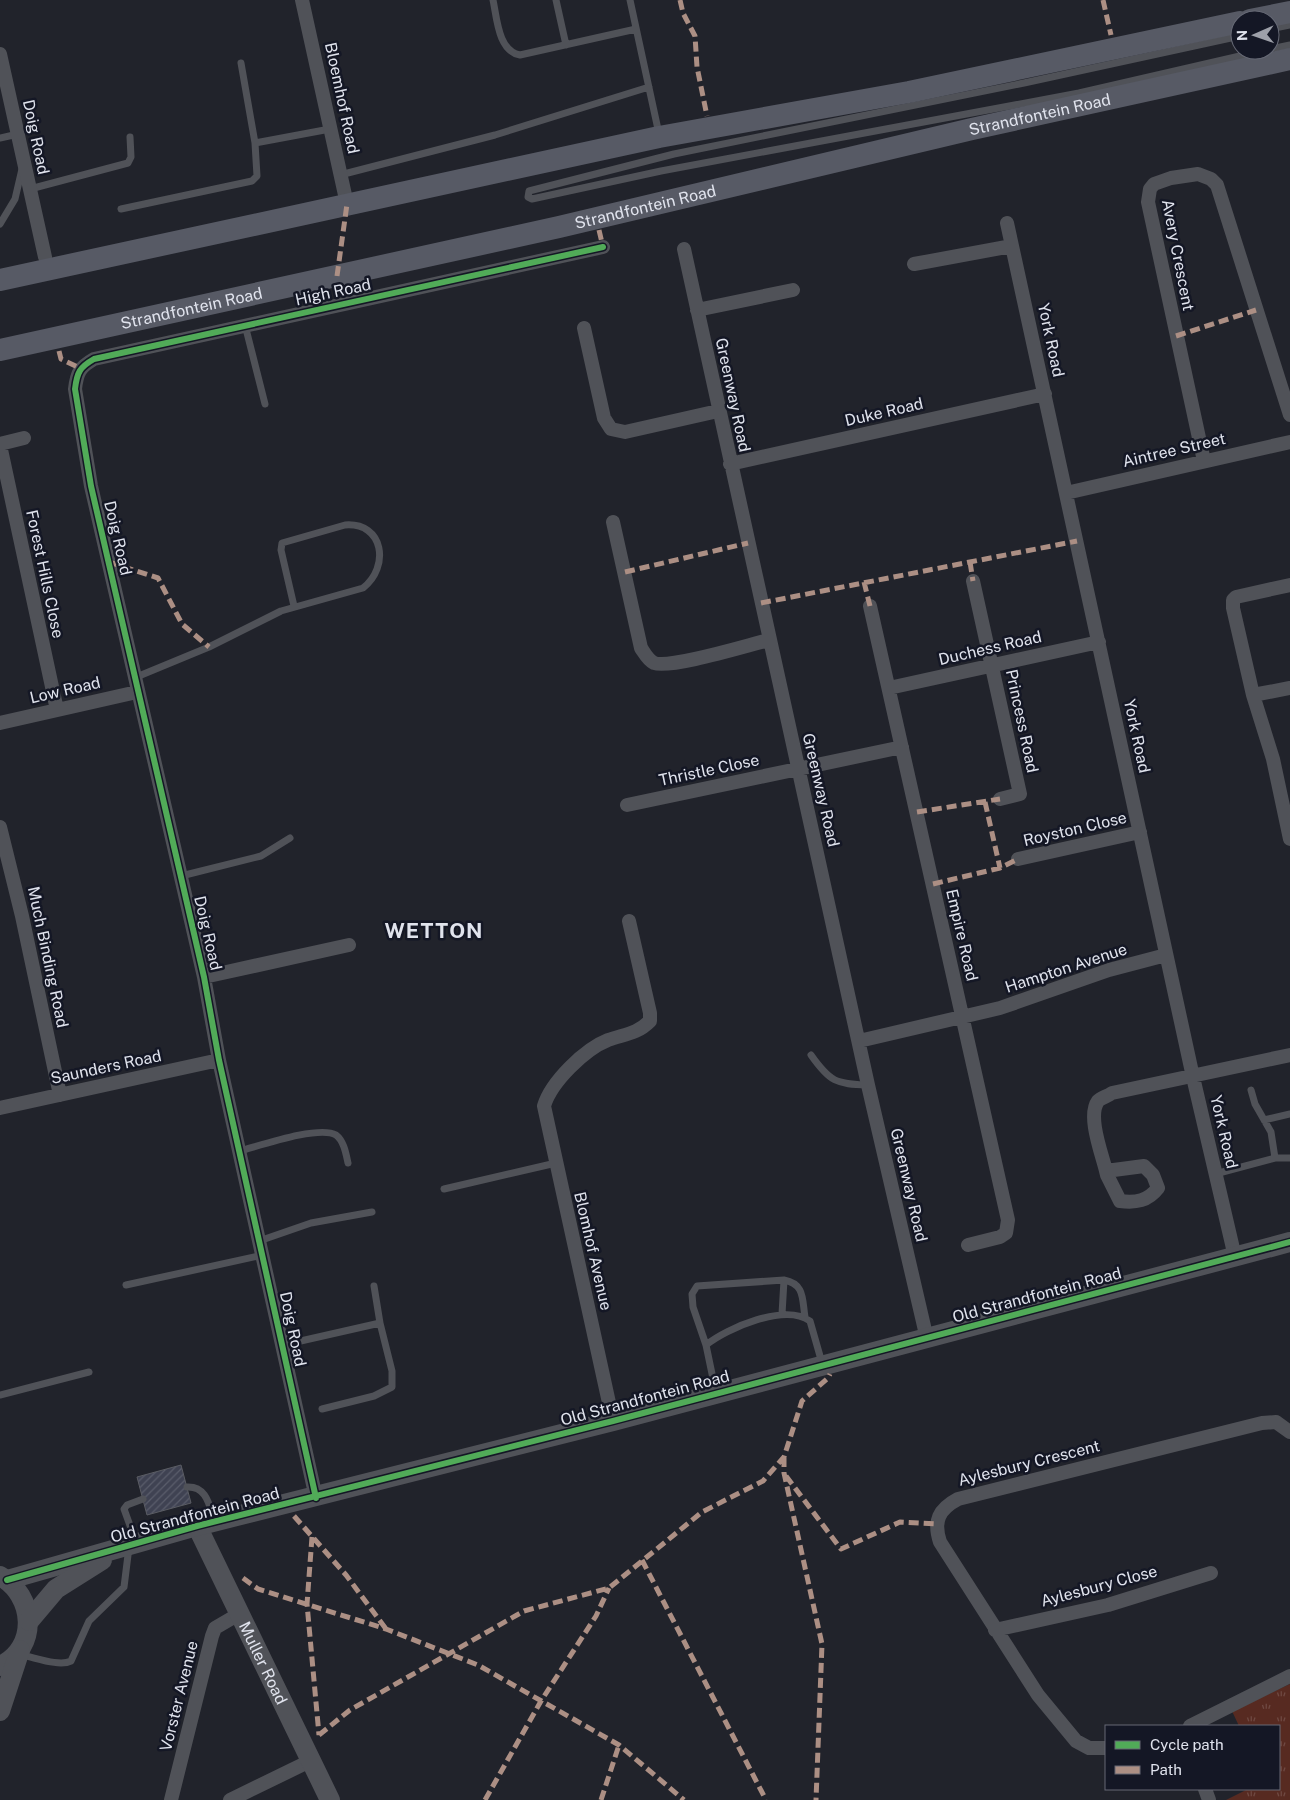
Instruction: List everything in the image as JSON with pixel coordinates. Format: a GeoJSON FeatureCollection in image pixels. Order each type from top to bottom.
{"type":"FeatureCollection","features":[{"type":"Feature","properties":{"kind":"main road"},"geometry":{"type":"LineString","coordinates":[[0,280],[660,137],[910,92],[1230,24]]}},
{"type":"Feature","properties":{"kind":"main road","name":"Strandfontein Road"},"geometry":{"type":"LineString","coordinates":[[0,350],[559,228],[972,129],[1290,59]]}},
{"type":"Feature","properties":{"kind":"street","name":"Bloemhof Road"},"geometry":{"type":"LineString","coordinates":[[302,0],[347,204]]}},
{"type":"Feature","properties":{"kind":"street","name":"Doig Road"},"geometry":{"type":"LineString","coordinates":[[0,54],[45,257]]}},
{"type":"Feature","properties":{"kind":"street","name":"Avery Crescent"},"geometry":{"type":"LineString","coordinates":[[1204,461],[1148,202],[1150,190],[1158,182],[1198,174],[1210,179],[1216,185],[1290,415]]}},
{"type":"Feature","properties":{"kind":"street","name":"York Road"},"geometry":{"type":"LineString","coordinates":[[1007,223],[1166,955],[1235,1257]]}},
{"type":"Feature","properties":{"kind":"street"},"geometry":{"type":"LineString","coordinates":[[914,264],[1012,246]]}},
{"type":"Feature","properties":{"kind":"street","name":"High Road"},"geometry":{"type":"LineString","coordinates":[[76,375],[82,366],[94,359],[603,248]]}},
{"type":"Feature","properties":{"kind":"street","name":"Greenway Road"},"geometry":{"type":"LineString","coordinates":[[684,249],[718,411],[868,1085],[927,1339]]}},
{"type":"Feature","properties":{"kind":"street"},"geometry":{"type":"LineString","coordinates":[[697,310],[793,290]]}},
{"type":"Feature","properties":{"kind":"street"},"geometry":{"type":"LineString","coordinates":[[584,328],[604,418],[611,428],[625,432],[718,411]]}},
{"type":"Feature","properties":{"kind":"street","name":"Doig Road"},"geometry":{"type":"LineString","coordinates":[[76,375],[74,388],[92,486],[135,685],[204,977],[219,1060],[316,1498]]}},
{"type":"Feature","properties":{"kind":"street","name":"Duke Road"},"geometry":{"type":"LineString","coordinates":[[730,464],[1045,394]]}},
{"type":"Feature","properties":{"kind":"street","name":"Forest Hills Close"},"geometry":{"type":"LineString","coordinates":[[24,438],[0,444],[57,710]]}},
{"type":"Feature","properties":{"kind":"street","name":"Aintree Street"},"geometry":{"type":"LineString","coordinates":[[1066,493],[1290,442]]}},
{"type":"Feature","properties":{"kind":"street"},"geometry":{"type":"LineString","coordinates":[[614,522],[642,648],[647,658],[654,663],[670,664],[769,640]]}},
{"type":"Feature","properties":{"kind":"street"},"geometry":{"type":"LineString","coordinates":[[974,581],[992,665]]}},
{"type":"Feature","properties":{"kind":"street"},"geometry":{"type":"LineString","coordinates":[[1290,584],[1236,597],[1233,600],[1232,608],[1253,695],[1273,759],[1290,839]]}},
{"type":"Feature","properties":{"kind":"street","name":"Empire Road"},"geometry":{"type":"LineString","coordinates":[[870,606],[1008,1220],[1006,1233],[1000,1237],[968,1244]]}},
{"type":"Feature","properties":{"kind":"street","name":"Duchess Road"},"geometry":{"type":"LineString","coordinates":[[889,688],[1098,642]]}},
{"type":"Feature","properties":{"kind":"street","name":"Princess Road"},"geometry":{"type":"LineString","coordinates":[[992,665],[1020,794],[1000,799]]}},
{"type":"Feature","properties":{"kind":"street","name":"Low Road"},"geometry":{"type":"LineString","coordinates":[[0,723],[57,710],[135,685]]}},
{"type":"Feature","properties":{"kind":"street"},"geometry":{"type":"LineString","coordinates":[[1253,695],[1290,688]]}},
{"type":"Feature","properties":{"kind":"street","name":"Thristle Close"},"geometry":{"type":"LineString","coordinates":[[627,805],[902,747]]}},
{"type":"Feature","properties":{"kind":"street","name":"Much Binding Road"},"geometry":{"type":"LineString","coordinates":[[0,827],[22,916],[60,1094]]}},
{"type":"Feature","properties":{"kind":"street","name":"Royston Close"},"geometry":{"type":"LineString","coordinates":[[1018,859],[1140,832]]}},
{"type":"Feature","properties":{"kind":"street","name":"Blomhof Avenue"},"geometry":{"type":"LineString","coordinates":[[613,1421],[544,1111],[546,1100],[552,1090],[576,1062],[591,1049],[608,1040],[635,1033],[650,1021],[648,1003],[629,921]]}},
{"type":"Feature","properties":{"kind":"street"},"geometry":{"type":"LineString","coordinates":[[204,977],[349,945]]}},
{"type":"Feature","properties":{"kind":"street","name":"Hampton Avenue"},"geometry":{"type":"LineString","coordinates":[[859,1041],[1000,1008],[1109,970],[1166,955]]}},
{"type":"Feature","properties":{"kind":"street"},"geometry":{"type":"LineString","coordinates":[[1106,1171],[1093,1111],[1099,1100],[1112,1094],[1290,1055]]}},
{"type":"Feature","properties":{"kind":"street","name":"Saunders Road"},"geometry":{"type":"LineString","coordinates":[[0,1108],[219,1060]]}},
{"type":"Feature","properties":{"kind":"street","name":"Old Strandfontein Road"},"geometry":{"type":"LineString","coordinates":[[4,1578],[129,1547],[206,1524],[316,1498],[927,1339],[1290,1242]]}},
{"type":"Feature","properties":{"kind":"street","name":"Aylesbury Crescent"},"geometry":{"type":"LineString","coordinates":[[1105,1748],[1090,1748],[1076,1741],[1038,1695],[940,1542],[936,1524],[939,1513],[946,1505],[958,1499],[1262,1422],[1276,1422],[1290,1432]]}},
{"type":"Feature","properties":{"kind":"street","name":"Muller Road"},"geometry":{"type":"LineString","coordinates":[[206,1524],[240,1614],[330,1800]]}},
{"type":"Feature","properties":{"kind":"street","name":"Old Strandfontein Road"},"geometry":{"type":"LineString","coordinates":[[28,1621],[56,1589],[129,1547]]}},
{"type":"Feature","properties":{"kind":"street","name":"Aylesbury Close"},"geometry":{"type":"LineString","coordinates":[[995,1630],[1108,1605],[1211,1573]]}},
{"type":"Feature","properties":{"kind":"street"},"geometry":{"type":"LineString","coordinates":[[0,1711],[26,1635],[28,1621],[23,1598],[4,1578]]}},
{"type":"Feature","properties":{"kind":"street","name":"Vorster Avenue"},"geometry":{"type":"LineString","coordinates":[[171,1800],[212,1636],[215,1628],[240,1614]]}},
{"type":"Feature","properties":{"kind":"street"},"geometry":{"type":"LineString","coordinates":[[0,1666],[13,1658],[19,1651]]}},
{"type":"Feature","properties":{"kind":"street"},"geometry":{"type":"LineString","coordinates":[[1192,1725],[1290,1676]]}},
{"type":"Feature","properties":{"kind":"street"},"geometry":{"type":"LineString","coordinates":[[230,1800],[310,1761]]}},
{"type":"Feature","properties":{"kind":"lane"},"geometry":{"type":"LineString","coordinates":[[493,0],[501,36],[510,52],[520,55],[636,30]]}},
{"type":"Feature","properties":{"kind":"lane"},"geometry":{"type":"LineString","coordinates":[[556,0],[566,45]]}},
{"type":"Feature","properties":{"kind":"lane"},"geometry":{"type":"LineString","coordinates":[[630,0],[660,137]]}},
{"type":"Feature","properties":{"kind":"lane"},"geometry":{"type":"LineString","coordinates":[[1230,38],[1015,85],[674,154],[529,191],[528,197],[532,199],[661,171],[1079,92],[1230,58]]}},
{"type":"Feature","properties":{"kind":"lane"},"geometry":{"type":"LineString","coordinates":[[121,209],[252,181],[257,176],[255,144],[241,63]]}},
{"type":"Feature","properties":{"kind":"lane"},"geometry":{"type":"LineString","coordinates":[[340,175],[495,135],[649,87]]}},
{"type":"Feature","properties":{"kind":"lane"},"geometry":{"type":"LineString","coordinates":[[255,144],[330,128]]}},
{"type":"Feature","properties":{"kind":"lane"},"geometry":{"type":"LineString","coordinates":[[0,138],[18,134]]}},
{"type":"Feature","properties":{"kind":"lane"},"geometry":{"type":"LineString","coordinates":[[30,189],[128,163],[131,157],[130,137]]}},
{"type":"Feature","properties":{"kind":"lane"},"geometry":{"type":"LineString","coordinates":[[0,224],[15,199],[24,162]]}},
{"type":"Feature","properties":{"kind":"lane"},"geometry":{"type":"LineString","coordinates":[[245,325],[265,404]]}},
{"type":"Feature","properties":{"kind":"lane"},"geometry":{"type":"LineString","coordinates":[[135,685],[294,606],[363,588],[369,584],[377,572],[380,558],[378,545],[368,531],[352,524],[282,543],[281,550],[294,606]]}},
{"type":"Feature","properties":{"kind":"lane"},"geometry":{"type":"LineString","coordinates":[[181,876],[261,856],[290,838]]}},
{"type":"Feature","properties":{"kind":"lane"},"geometry":{"type":"LineString","coordinates":[[811,1055],[824,1075],[834,1081],[843,1084],[868,1085]]}},
{"type":"Feature","properties":{"kind":"lane"},"geometry":{"type":"LineString","coordinates":[[1251,1090],[1271,1132],[1275,1158]]}},
{"type":"Feature","properties":{"kind":"lane"},"geometry":{"type":"LineString","coordinates":[[1264,1120],[1290,1114]]}},
{"type":"Feature","properties":{"kind":"lane"},"geometry":{"type":"LineString","coordinates":[[240,1151],[312,1133],[325,1132],[335,1135],[342,1142],[348,1163]]}},
{"type":"Feature","properties":{"kind":"lane"},"geometry":{"type":"LineString","coordinates":[[1215,1174],[1275,1158],[1290,1158]]}},
{"type":"Feature","properties":{"kind":"lane"},"geometry":{"type":"LineString","coordinates":[[444,1189],[556,1163]]}},
{"type":"Feature","properties":{"kind":"lane"},"geometry":{"type":"LineString","coordinates":[[126,1286],[261,1248],[311,1223],[372,1212]]}},
{"type":"Feature","properties":{"kind":"lane"},"geometry":{"type":"LineString","coordinates":[[782,1314],[784,1280]]}},
{"type":"Feature","properties":{"kind":"lane"},"geometry":{"type":"LineString","coordinates":[[716,1394],[706,1345],[692,1307],[692,1294],[697,1286],[784,1280],[794,1282],[798,1286],[804,1317]]}},
{"type":"Feature","properties":{"kind":"lane"},"geometry":{"type":"LineString","coordinates":[[322,1409],[374,1396],[392,1387],[392,1371],[380,1322],[374,1286]]}},
{"type":"Feature","properties":{"kind":"lane"},"geometry":{"type":"LineString","coordinates":[[706,1345],[732,1329],[782,1314],[804,1317],[810,1321],[823,1366]]}},
{"type":"Feature","properties":{"kind":"lane"},"geometry":{"type":"LineString","coordinates":[[282,1345],[380,1322]]}},
{"type":"Feature","properties":{"kind":"lane"},"geometry":{"type":"LineString","coordinates":[[0,1395],[89,1372]]}},
{"type":"Feature","properties":{"kind":"lane"},"geometry":{"type":"LineString","coordinates":[[187,1487],[195,1486],[203,1491],[206,1524]]}},
{"type":"Feature","properties":{"kind":"lane"},"geometry":{"type":"LineString","coordinates":[[19,1651],[56,1662],[67,1663],[70,1661],[90,1621],[124,1587],[129,1547],[124,1509],[127,1505],[143,1499]]}},
{"type":"Feature","properties":{"kind":"green space"},"geometry":{"type":"Polygon","coordinates":[[[1290,1684],[1290,1800],[1226,1800],[1246,1790],[1280,1790],[1280,1725],[1239,1725],[1232,1711],[1290,1684]]]}},
{"type":"Feature","properties":{"kind":"building"},"geometry":{"type":"Polygon","coordinates":[[[181,1465],[191,1503],[147,1515],[137,1477],[181,1465]]]}},
{"type":"Feature","properties":{"kind":"marked path"},"geometry":{"type":"LineString","coordinates":[[680,0],[683,13],[695,36],[697,67],[707,116]]}},
{"type":"Feature","properties":{"kind":"marked path"},"geometry":{"type":"LineString","coordinates":[[1103,0],[1111,35]]}},
{"type":"Feature","properties":{"kind":"marked path"},"geometry":{"type":"LineString","coordinates":[[337,276],[347,204]]}},
{"type":"Feature","properties":{"kind":"marked path"},"geometry":{"type":"LineString","coordinates":[[599,230],[603,247]]}},
{"type":"Feature","properties":{"kind":"marked path"},"geometry":{"type":"LineString","coordinates":[[1176,336],[1256,310]]}},
{"type":"Feature","properties":{"kind":"marked path"},"geometry":{"type":"LineString","coordinates":[[59,351],[61,359],[80,368]]}},
{"type":"Feature","properties":{"kind":"marked path"},"geometry":{"type":"LineString","coordinates":[[761,603],[1077,541]]}},
{"type":"Feature","properties":{"kind":"marked path"},"geometry":{"type":"LineString","coordinates":[[625,572],[748,543]]}},
{"type":"Feature","properties":{"kind":"marked path"},"geometry":{"type":"LineString","coordinates":[[109,562],[158,578],[182,624],[209,647]]}},
{"type":"Feature","properties":{"kind":"marked path"},"geometry":{"type":"LineString","coordinates":[[970,562],[973,581]]}},
{"type":"Feature","properties":{"kind":"marked path"},"geometry":{"type":"LineString","coordinates":[[864,582],[870,606]]}},
{"type":"Feature","properties":{"kind":"marked path"},"geometry":{"type":"LineString","coordinates":[[917,812],[1000,799]]}},
{"type":"Feature","properties":{"kind":"marked path"},"geometry":{"type":"LineString","coordinates":[[985,802],[1000,868]]}},
{"type":"Feature","properties":{"kind":"marked path"},"geometry":{"type":"LineString","coordinates":[[933,884],[1000,868],[1018,859]]}},
{"type":"Feature","properties":{"kind":"marked path"},"geometry":{"type":"LineString","coordinates":[[319,1735],[350,1710],[524,1611],[609,1588],[702,1512],[763,1481],[784,1457],[802,1401],[830,1374]]}},
{"type":"Feature","properties":{"kind":"marked path"},"geometry":{"type":"LineString","coordinates":[[784,1457],[784,1473],[822,1644],[816,1800]]}},
{"type":"Feature","properties":{"kind":"marked path"},"geometry":{"type":"LineString","coordinates":[[786,1476],[841,1549],[900,1522],[936,1524]]}},
{"type":"Feature","properties":{"kind":"marked path"},"geometry":{"type":"LineString","coordinates":[[294,1516],[346,1575],[386,1629]]}},
{"type":"Feature","properties":{"kind":"marked path"},"geometry":{"type":"LineString","coordinates":[[312,1537],[307,1604],[319,1735]]}},
{"type":"Feature","properties":{"kind":"marked path"},"geometry":{"type":"LineString","coordinates":[[642,1560],[766,1800]]}},
{"type":"Feature","properties":{"kind":"marked path"},"geometry":{"type":"LineString","coordinates":[[243,1578],[258,1589],[386,1629],[478,1665],[619,1745],[684,1800]]}},
{"type":"Feature","properties":{"kind":"marked path"},"geometry":{"type":"LineString","coordinates":[[485,1800],[541,1701],[596,1616],[609,1588]]}},
{"type":"Feature","properties":{"kind":"marked path"},"geometry":{"type":"LineString","coordinates":[[601,1800],[619,1745]]}},
{"type":"Feature","properties":{"kind":"cycle path"},"geometry":{"type":"LineString","coordinates":[[316,1498],[219,1060],[204,977],[91,486],[75,389],[77,378],[82,368],[94,359],[603,247]]}},
{"type":"Feature","properties":{"kind":"cycle path"},"geometry":{"type":"LineString","coordinates":[[7,1580],[197,1526],[613,1421],[1290,1242]]}},
{"type":"Feature","properties":{"kind":"district","name":"WETTON"},"geometry":{"type":"Point","coordinates":[434,930]}}]}
